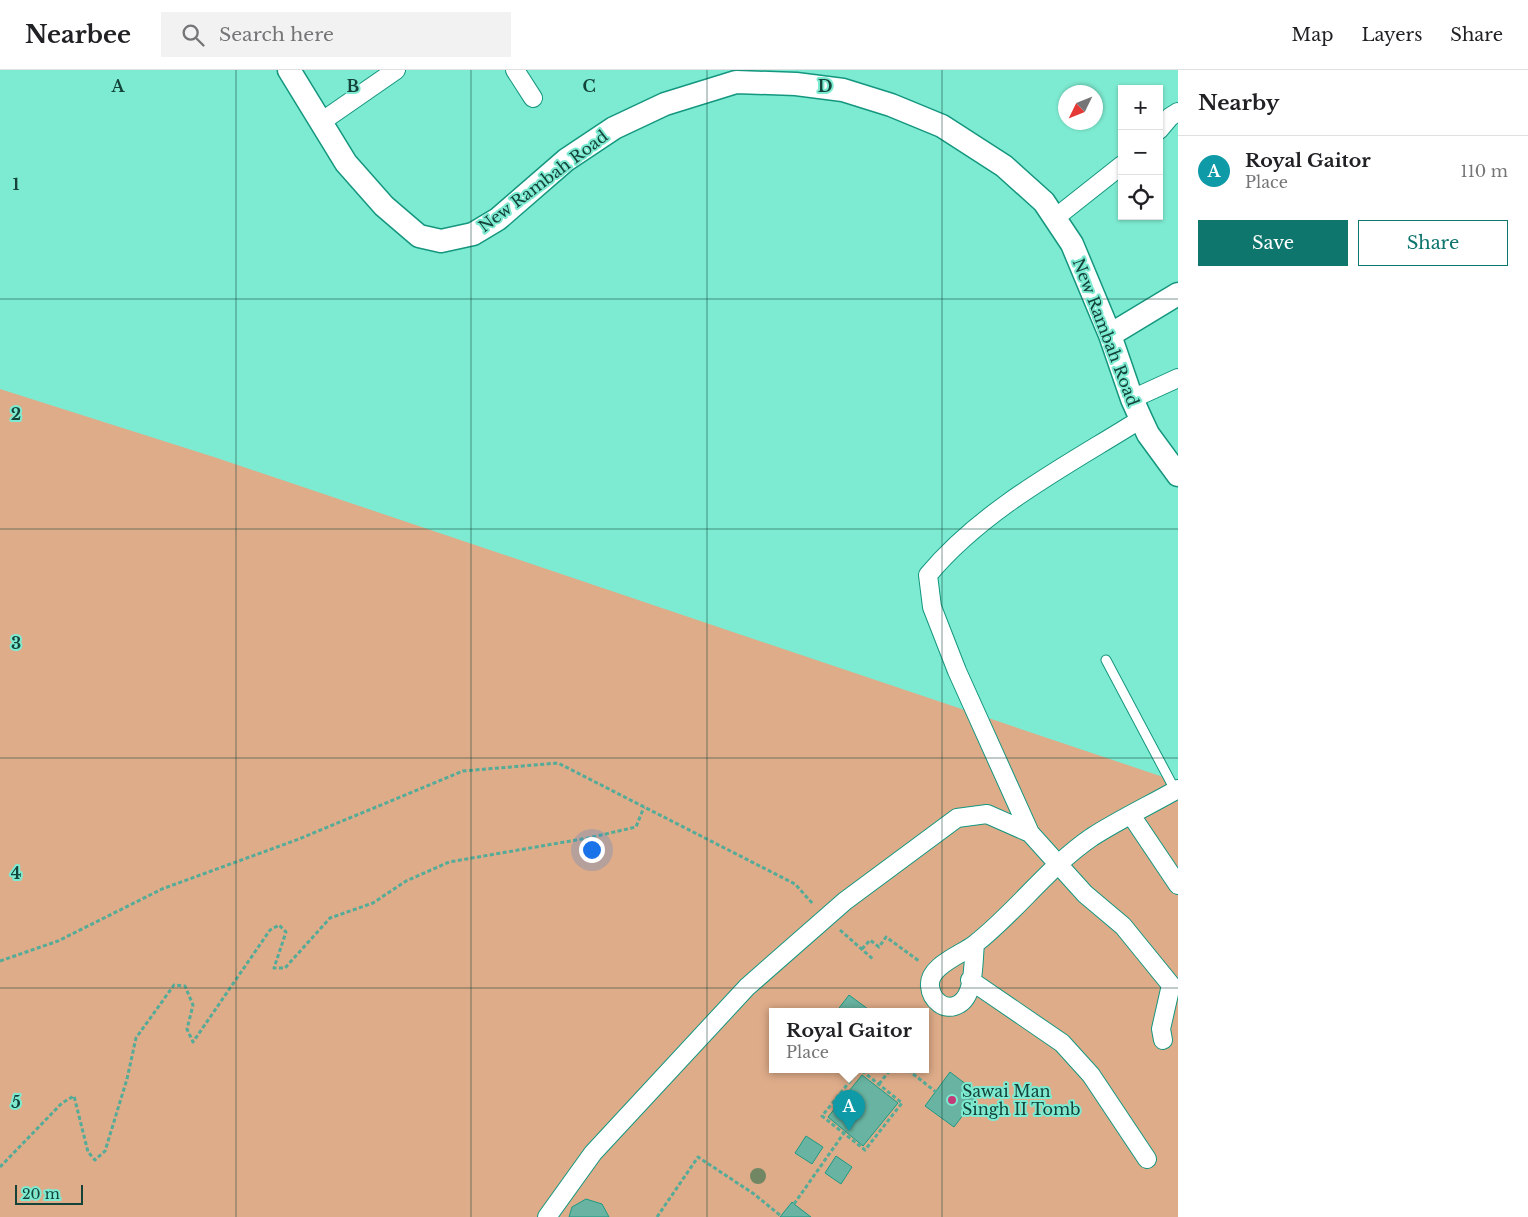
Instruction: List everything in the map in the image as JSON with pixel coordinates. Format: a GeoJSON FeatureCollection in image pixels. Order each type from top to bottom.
{"type":"FeatureCollection","features":[{"type":"Feature","properties":{"kind":"street","name":"New Rambah Road"},"geometry":{"type":"LineString","coordinates":[[289,70],[346,163],[384,206],[419,236],[440,241],[473,234],[498,219],[566,160],[614,128],[665,104],[736,82],[796,84],[843,90],[891,105],[942,126],[1004,166],[1044,202],[1055,218],[1072,244],[1110,335],[1136,409],[1148,434],[1178,474]]}},
{"type":"Feature","properties":{"kind":"street"},"geometry":{"type":"LineString","coordinates":[[321,122],[396,70]]}},
{"type":"Feature","properties":{"kind":"street"},"geometry":{"type":"LineString","coordinates":[[516,70],[533,98]]}},
{"type":"Feature","properties":{"kind":"street"},"geometry":{"type":"LineString","coordinates":[[1163,125],[1170,117],[1178,112]]}},
{"type":"Feature","properties":{"kind":"street"},"geometry":{"type":"LineString","coordinates":[[1055,218],[1118,168]]}},
{"type":"Feature","properties":{"kind":"street"},"geometry":{"type":"LineString","coordinates":[[1110,335],[1178,294]]}},
{"type":"Feature","properties":{"kind":"street"},"geometry":{"type":"LineString","coordinates":[[1163,1040],[1161,1029],[1171,985],[1123,926],[1086,894],[1030,833],[958,671],[932,607],[928,574],[946,554],[997,511],[1178,378]]}},
{"type":"Feature","properties":{"kind":"street"},"geometry":{"type":"LineString","coordinates":[[975,944],[968,995],[958,1004],[948,1007],[939,1004],[931,995],[929,981],[934,971],[975,944],[1058,865],[1092,838],[1177,791]]}},
{"type":"Feature","properties":{"kind":"street"},"geometry":{"type":"LineString","coordinates":[[547,1217],[593,1154],[747,987],[845,901],[957,818],[987,814],[1030,833]]}},
{"type":"Feature","properties":{"kind":"street"},"geometry":{"type":"LineString","coordinates":[[1131,815],[1178,885]]}},
{"type":"Feature","properties":{"kind":"street"},"geometry":{"type":"LineString","coordinates":[[970,980],[1062,1043],[1091,1075],[1147,1159]]}},
{"type":"Feature","properties":{"kind":"lane"},"geometry":{"type":"LineString","coordinates":[[1106,660],[1177,791]]}},
{"type":"Feature","properties":{"kind":"path"},"geometry":{"type":"LineString","coordinates":[[0,961],[58,941],[162,889],[299,839],[463,771],[558,763],[795,884],[826,918],[874,960]]}},
{"type":"Feature","properties":{"kind":"path"},"geometry":{"type":"LineString","coordinates":[[0,1167],[62,1103],[74,1096],[88,1152],[95,1160],[105,1151],[127,1079],[136,1038],[174,984],[185,986],[193,1005],[187,1029],[193,1042],[270,930],[279,925],[286,932],[274,968],[285,968],[330,918],[373,903],[406,881],[449,862],[588,838],[636,827],[644,808]]}},
{"type":"Feature","properties":{"kind":"path"},"geometry":{"type":"LineString","coordinates":[[862,949],[870,940],[879,947],[886,937],[934,971]]}},
{"type":"Feature","properties":{"kind":"path"},"geometry":{"type":"LineString","coordinates":[[858,1073],[822,1116],[865,1150],[902,1103],[864,1073]]}},
{"type":"Feature","properties":{"kind":"path"},"geometry":{"type":"LineString","coordinates":[[879,1084],[888,1073]]}},
{"type":"Feature","properties":{"kind":"path"},"geometry":{"type":"LineString","coordinates":[[912,1073],[936,1092]]}},
{"type":"Feature","properties":{"kind":"path"},"geometry":{"type":"LineString","coordinates":[[794,1204],[844,1133]]}},
{"type":"Feature","properties":{"kind":"path"},"geometry":{"type":"LineString","coordinates":[[657,1217],[698,1157],[754,1194],[781,1216]]}},
{"type":"Feature","properties":{"kind":"shaded area"},"geometry":{"type":"Polygon","coordinates":[[[0,389],[217,458],[1178,782],[1178,1217],[0,1217],[0,389]]]}},
{"type":"Feature","properties":{"kind":"building"},"geometry":{"type":"Polygon","coordinates":[[[849,995],[867,1008],[839,1008],[849,995]]]}},
{"type":"Feature","properties":{"kind":"building","name":"Sawai Man Singh II Tomb"},"geometry":{"type":"Polygon","coordinates":[[[950,1072],[979,1094],[954,1127],[925,1106],[950,1072]]]}},
{"type":"Feature","properties":{"kind":"building"},"geometry":{"type":"Polygon","coordinates":[[[862,1075],[898,1103],[863,1146],[828,1117],[862,1075]]]}},
{"type":"Feature","properties":{"kind":"building"},"geometry":{"type":"Polygon","coordinates":[[[806,1136],[823,1147],[812,1164],[795,1153],[806,1136]]]}},
{"type":"Feature","properties":{"kind":"building"},"geometry":{"type":"Polygon","coordinates":[[[836,1156],[852,1167],[841,1184],[825,1173],[836,1156]]]}},
{"type":"Feature","properties":{"kind":"building"},"geometry":{"type":"Polygon","coordinates":[[[586,1199],[602,1204],[609,1217],[569,1217],[572,1207],[586,1199]]]}},
{"type":"Feature","properties":{"kind":"building"},"geometry":{"type":"Polygon","coordinates":[[[792,1202],[794,1204],[811,1217],[780,1217],[792,1202]]]}},
{"type":"Feature","properties":{"kind":"place","name":"Sawai Man Singh II Tomb"},"geometry":{"type":"Point","coordinates":[952,1100]}},
{"type":"Feature","properties":{"kind":"place","name":"Royal Gaitor"},"geometry":{"type":"Point","coordinates":[849,1131]}}]}
